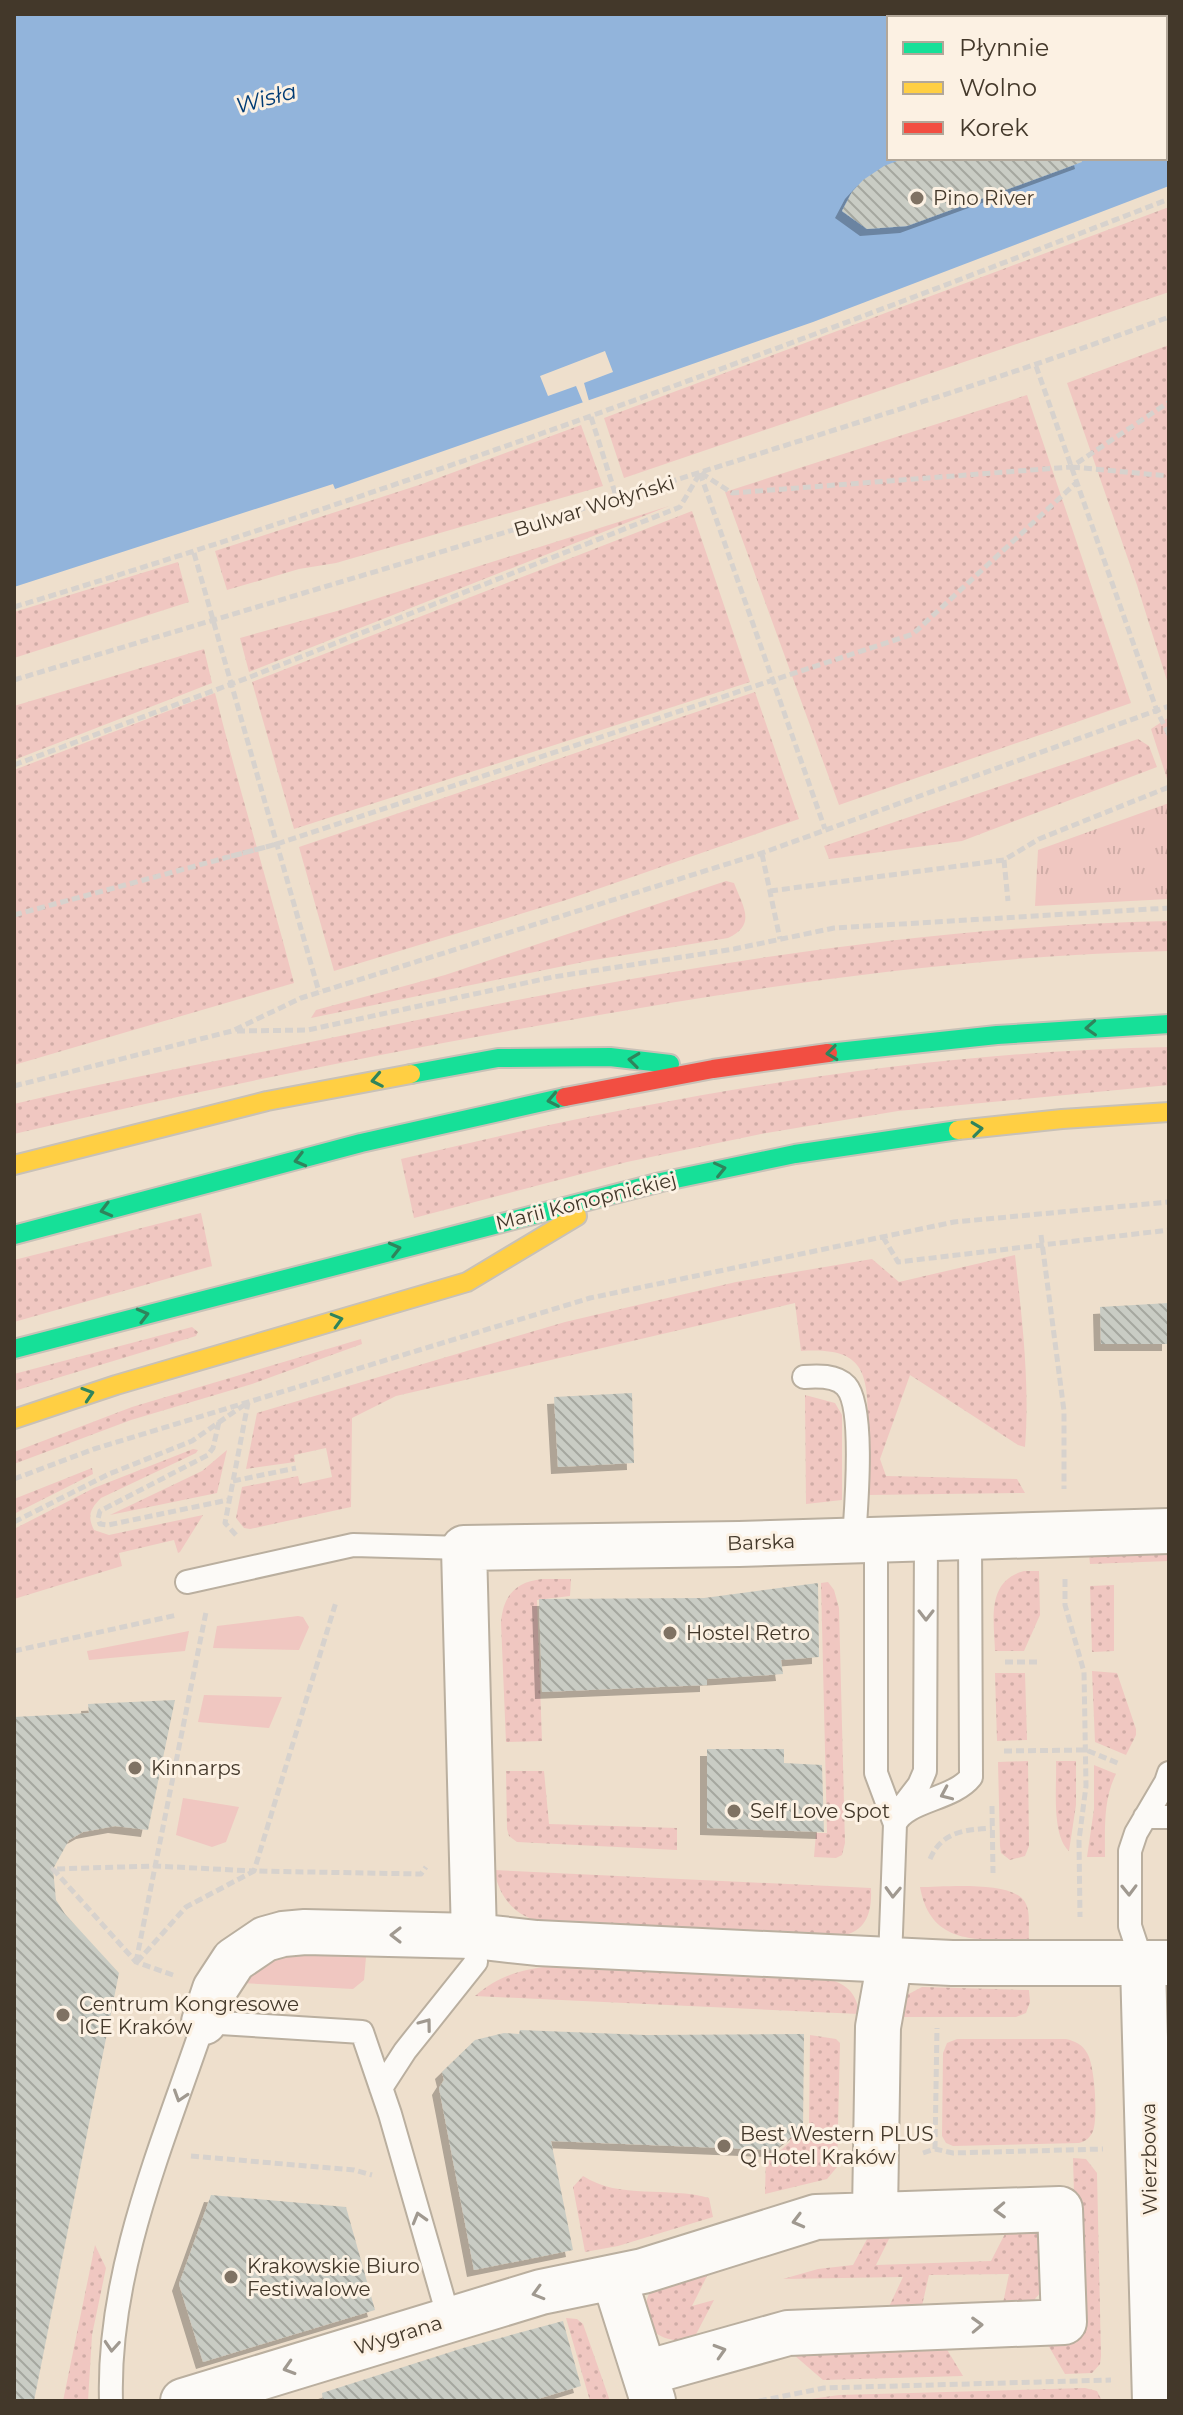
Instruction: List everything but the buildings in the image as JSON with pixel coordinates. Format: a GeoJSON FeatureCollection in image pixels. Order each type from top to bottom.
{"type":"FeatureCollection","features":[{"type":"Feature","properties":{"kind":"main road"},"geometry":{"type":"LineString","coordinates":[[14,1235],[354,1145],[544,1101],[712,1070],[989,1034],[1169,1024]]}},
{"type":"Feature","properties":{"kind":"main road"},"geometry":{"type":"LineString","coordinates":[[14,1165],[267,1101],[498,1058],[610,1057],[712,1070]]}},
{"type":"Feature","properties":{"kind":"main road","name":"Marii Konopnickiej"},"geometry":{"type":"LineString","coordinates":[[14,1349],[617,1192],[741,1165],[849,1145],[1041,1121],[1169,1112]]}},
{"type":"Feature","properties":{"kind":"main road"},"geometry":{"type":"LineString","coordinates":[[14,1419],[116,1385],[467,1282],[617,1192]]}},
{"type":"Feature","properties":{"kind":"street","name":"Barska"},"geometry":{"type":"LineString","coordinates":[[464,1548],[1169,1531]]}},
{"type":"Feature","properties":{"kind":"street"},"geometry":{"type":"LineString","coordinates":[[464,1548],[474,1936]]}},
{"type":"Feature","properties":{"kind":"street"},"geometry":{"type":"LineString","coordinates":[[210,2005],[234,1960],[265,1939],[305,1932],[474,1936],[537,1943],[890,1960],[1156,1964]]}},
{"type":"Feature","properties":{"kind":"street"},"geometry":{"type":"LineString","coordinates":[[875,2213],[878,2027],[890,1960]]}},
{"type":"Feature","properties":{"kind":"street","name":"Wierzbowa"},"geometry":{"type":"LineString","coordinates":[[1155,2401],[1160,2273],[1156,1964]]}},
{"type":"Feature","properties":{"kind":"street","name":"Wygrana"},"geometry":{"type":"LineString","coordinates":[[183,2401],[555,2288],[658,2267],[803,2220],[875,2213],[1060,2209],[1064,2322],[801,2331],[755,2340],[649,2387]]}},
{"type":"Feature","properties":{"kind":"street"},"geometry":{"type":"LineString","coordinates":[[614,2278],[649,2387]]}},
{"type":"Feature","properties":{"kind":"lane"},"geometry":{"type":"LineString","coordinates":[[804,1377],[834,1379],[846,1385],[856,1408],[876,1773],[895,1824]]}},
{"type":"Feature","properties":{"kind":"lane"},"geometry":{"type":"LineString","coordinates":[[895,1824],[900,1814],[959,1788],[971,1777],[970,1536]]}},
{"type":"Feature","properties":{"kind":"lane"},"geometry":{"type":"LineString","coordinates":[[890,1960],[895,1824],[897,1814],[919,1785],[925,1771],[926,1537]]}},
{"type":"Feature","properties":{"kind":"lane","name":"Barska"},"geometry":{"type":"LineString","coordinates":[[187,1582],[353,1545],[464,1548]]}},
{"type":"Feature","properties":{"kind":"lane"},"geometry":{"type":"LineString","coordinates":[[1156,1964],[1130,1926],[1129,1864],[1133,1842],[1169,1773]]}},
{"type":"Feature","properties":{"kind":"lane"},"geometry":{"type":"LineString","coordinates":[[1145,1817],[1169,1817]]}},
{"type":"Feature","properties":{"kind":"lane"},"geometry":{"type":"LineString","coordinates":[[381,2088],[414,2040],[476,1962],[474,1936]]}},
{"type":"Feature","properties":{"kind":"lane"},"geometry":{"type":"LineString","coordinates":[[111,2401],[112,2340],[124,2271],[210,2005],[362,2032],[449,2319]]}},
{"type":"Feature","properties":{"kind":"path"},"geometry":{"type":"LineString","coordinates":[[14,607],[194,553],[591,417],[1169,199]]}},
{"type":"Feature","properties":{"kind":"path","name":"Bulwar Wołyński"},"geometry":{"type":"LineString","coordinates":[[14,680],[700,473],[1036,366],[1169,317]]}},
{"type":"Feature","properties":{"kind":"path"},"geometry":{"type":"LineString","coordinates":[[1036,366],[1157,711],[1169,735]]}},
{"type":"Feature","properties":{"kind":"path"},"geometry":{"type":"LineString","coordinates":[[1071,467],[1169,402]]}},
{"type":"Feature","properties":{"kind":"path"},"geometry":{"type":"LineString","coordinates":[[591,417],[617,499]]}},
{"type":"Feature","properties":{"kind":"path"},"geometry":{"type":"LineString","coordinates":[[700,473],[732,493],[1071,467],[1169,476]]}},
{"type":"Feature","properties":{"kind":"path"},"geometry":{"type":"LineString","coordinates":[[700,473],[825,829]]}},
{"type":"Feature","properties":{"kind":"path"},"geometry":{"type":"LineString","coordinates":[[14,765],[680,507],[700,473]]}},
{"type":"Feature","properties":{"kind":"path"},"geometry":{"type":"LineString","coordinates":[[14,915],[277,844],[913,634],[1077,482]]}},
{"type":"Feature","properties":{"kind":"path"},"geometry":{"type":"LineString","coordinates":[[194,553],[319,992]]}},
{"type":"Feature","properties":{"kind":"path"},"geometry":{"type":"LineString","coordinates":[[14,1086],[232,1031],[319,992],[762,853],[1169,706]]}},
{"type":"Feature","properties":{"kind":"path"},"geometry":{"type":"LineString","coordinates":[[770,891],[1004,860],[1039,839],[1169,787]]}},
{"type":"Feature","properties":{"kind":"path"},"geometry":{"type":"LineString","coordinates":[[224,858],[277,844]]}},
{"type":"Feature","properties":{"kind":"path"},"geometry":{"type":"LineString","coordinates":[[762,853],[780,939]]}},
{"type":"Feature","properties":{"kind":"path"},"geometry":{"type":"LineString","coordinates":[[1004,860],[1008,901]]}},
{"type":"Feature","properties":{"kind":"path"},"geometry":{"type":"LineString","coordinates":[[232,1031],[308,1030],[553,977],[734,949],[834,928],[1169,908]]}},
{"type":"Feature","properties":{"kind":"path"},"geometry":{"type":"LineString","coordinates":[[14,1479],[94,1449],[590,1298],[954,1222],[1169,1202]]}},
{"type":"Feature","properties":{"kind":"path"},"geometry":{"type":"LineString","coordinates":[[883,1237],[898,1262],[1169,1230]]}},
{"type":"Feature","properties":{"kind":"path"},"geometry":{"type":"LineString","coordinates":[[1041,1235],[1064,1411],[1064,1504]]}},
{"type":"Feature","properties":{"kind":"path"},"geometry":{"type":"LineString","coordinates":[[14,1522],[109,1474],[192,1441],[248,1403]]}},
{"type":"Feature","properties":{"kind":"path"},"geometry":{"type":"LineString","coordinates":[[240,1537],[225,1523],[248,1403]]}},
{"type":"Feature","properties":{"kind":"path"},"geometry":{"type":"LineString","coordinates":[[219,1422],[213,1448],[208,1455],[100,1511],[98,1519],[100,1524],[108,1525],[228,1500]]}},
{"type":"Feature","properties":{"kind":"path"},"geometry":{"type":"LineString","coordinates":[[233,1481],[296,1468]]}},
{"type":"Feature","properties":{"kind":"path"},"geometry":{"type":"LineString","coordinates":[[210,2005],[136,1962],[53,1869],[155,1866],[254,1871],[336,1602]]}},
{"type":"Feature","properties":{"kind":"path"},"geometry":{"type":"LineString","coordinates":[[1065,1605],[1084,1672],[1085,1807],[1079,1840],[1078,1878],[1081,1965]]}},
{"type":"Feature","properties":{"kind":"path"},"geometry":{"type":"LineString","coordinates":[[14,1651],[207,1609],[136,1962]]}},
{"type":"Feature","properties":{"kind":"path"},"geometry":{"type":"LineString","coordinates":[[1001,1662],[1040,1662]]}},
{"type":"Feature","properties":{"kind":"path"},"geometry":{"type":"LineString","coordinates":[[990,1752],[1086,1750],[1120,1764]]}},
{"type":"Feature","properties":{"kind":"path"},"geometry":{"type":"LineString","coordinates":[[928,1865],[935,1847],[951,1834],[992,1828]]}},
{"type":"Feature","properties":{"kind":"path"},"geometry":{"type":"LineString","coordinates":[[935,2149],[937,2028]]}},
{"type":"Feature","properties":{"kind":"path"},"geometry":{"type":"LineString","coordinates":[[916,2156],[935,2149],[953,2153],[1111,2149]]}},
{"type":"Feature","properties":{"kind":"path"},"geometry":{"type":"LineString","coordinates":[[186,2155],[354,2170],[377,2178]]}},
{"type":"Feature","properties":{"kind":"path"},"geometry":{"type":"LineString","coordinates":[[759,2401],[824,2388],[1116,2380]]}},
{"type":"Feature","properties":{"kind":"green space"},"geometry":{"type":"Polygon","coordinates":[[[1169,207],[1169,292],[624,478],[604,418],[1169,207]]]}},
{"type":"Feature","properties":{"kind":"green space"},"geometry":{"type":"Polygon","coordinates":[[[1169,345],[1169,687],[1067,383],[1169,345]]]}},
{"type":"Feature","properties":{"kind":"green space"},"geometry":{"type":"Polygon","coordinates":[[[1027,395],[1131,703],[839,805],[725,492],[1027,395]]]}},
{"type":"Feature","properties":{"kind":"green space"},"geometry":{"type":"Polygon","coordinates":[[[581,425],[603,486],[336,563],[299,569],[227,590],[215,551],[422,484],[581,425]]]}},
{"type":"Feature","properties":{"kind":"green space"},"geometry":{"type":"Polygon","coordinates":[[[669,506],[249,672],[240,638],[337,611],[669,506]]]}},
{"type":"Feature","properties":{"kind":"green space"},"geometry":{"type":"Polygon","coordinates":[[[692,511],[750,682],[294,829],[252,682],[692,511]]]}},
{"type":"Feature","properties":{"kind":"green space"},"geometry":{"type":"Polygon","coordinates":[[[178,562],[189,602],[14,658],[14,612],[178,562]]]}},
{"type":"Feature","properties":{"kind":"green space"},"geometry":{"type":"Polygon","coordinates":[[[204,649],[212,683],[14,760],[14,706],[204,649]]]}},
{"type":"Feature","properties":{"kind":"green space"},"geometry":{"type":"Polygon","coordinates":[[[755,692],[799,819],[566,900],[334,971],[299,847],[755,692]]]}},
{"type":"Feature","properties":{"kind":"green space"},"geometry":{"type":"Polygon","coordinates":[[[215,693],[294,983],[14,1065],[14,770],[215,693]]]}},
{"type":"Feature","properties":{"kind":"green space"},"geometry":{"type":"Polygon","coordinates":[[[1169,717],[1169,785],[1151,729],[1169,717]]]}},
{"type":"Feature","properties":{"kind":"green space"},"geometry":{"type":"Polygon","coordinates":[[[1138,739],[1149,746],[1157,767],[962,841],[829,859],[824,846],[1138,739]]]}},
{"type":"Feature","properties":{"kind":"green space"},"geometry":{"type":"Polygon","coordinates":[[[1169,803],[1169,899],[1035,906],[1038,850],[1169,803]]]}},
{"type":"Feature","properties":{"kind":"green space"},"geometry":{"type":"Polygon","coordinates":[[[726,881],[734,883],[745,914],[742,927],[728,938],[588,961],[311,1018],[316,1010],[445,975],[726,881]]]}},
{"type":"Feature","properties":{"kind":"green space"},"geometry":{"type":"Polygon","coordinates":[[[1169,921],[1169,951],[945,965],[723,994],[364,1058],[14,1134],[14,1104],[652,975],[961,933],[1169,921]]]}},
{"type":"Feature","properties":{"kind":"green space"},"geometry":{"type":"Polygon","coordinates":[[[1169,1047],[1169,1085],[898,1111],[761,1134],[627,1162],[414,1218],[401,1159],[591,1116],[782,1082],[975,1058],[1169,1047]]]}},
{"type":"Feature","properties":{"kind":"green space"},"geometry":{"type":"Polygon","coordinates":[[[201,1213],[212,1266],[14,1322],[14,1260],[201,1213]]]}},
{"type":"Feature","properties":{"kind":"green space"},"geometry":{"type":"Polygon","coordinates":[[[1015,1255],[1026,1375],[1025,1447],[910,1375],[880,1459],[886,1476],[1017,1479],[1025,1493],[868,1495],[868,1407],[863,1377],[850,1358],[838,1353],[801,1351],[795,1303],[396,1396],[352,1418],[351,1507],[250,1529],[244,1528],[236,1518],[242,1487],[298,1476],[300,1484],[332,1477],[326,1448],[294,1455],[295,1462],[246,1469],[257,1413],[565,1322],[736,1282],[872,1259],[899,1282],[1015,1255]]]}},
{"type":"Feature","properties":{"kind":"green space"},"geometry":{"type":"Polygon","coordinates":[[[192,1327],[198,1332],[196,1336],[14,1391],[14,1374],[192,1327]]]}},
{"type":"Feature","properties":{"kind":"green space"},"geometry":{"type":"Polygon","coordinates":[[[361,1339],[362,1344],[252,1384],[131,1420],[14,1464],[14,1452],[132,1407],[361,1339]]]}},
{"type":"Feature","properties":{"kind":"green space"},"geometry":{"type":"Polygon","coordinates":[[[805,1395],[835,1403],[842,1415],[842,1500],[806,1504],[805,1395]]]}},
{"type":"Feature","properties":{"kind":"green space"},"geometry":{"type":"Polygon","coordinates":[[[193,1449],[198,1450],[101,1498],[90,1517],[94,1530],[109,1535],[203,1515],[180,1552],[174,1540],[119,1553],[122,1566],[14,1599],[14,1529],[94,1488],[193,1449]]]}},
{"type":"Feature","properties":{"kind":"green space"},"geometry":{"type":"Polygon","coordinates":[[[227,1450],[217,1493],[110,1515],[202,1471],[227,1450]]]}},
{"type":"Feature","properties":{"kind":"green space"},"geometry":{"type":"Polygon","coordinates":[[[92,1468],[93,1474],[14,1514],[14,1499],[92,1468]]]}},
{"type":"Feature","properties":{"kind":"green space"},"geometry":{"type":"Polygon","coordinates":[[[1169,1553],[1169,1561],[1090,1564],[1089,1555],[1169,1553]]]}},
{"type":"Feature","properties":{"kind":"green space"},"geometry":{"type":"Polygon","coordinates":[[[1024,1571],[1039,1571],[1040,1615],[1024,1651],[995,1651],[994,1615],[998,1593],[1003,1583],[1024,1571]]]}},
{"type":"Feature","properties":{"kind":"green space"},"geometry":{"type":"Polygon","coordinates":[[[542,1579],[571,1579],[570,1596],[537,1600],[542,1741],[506,1742],[502,1613],[512,1592],[524,1583],[542,1579]]]}},
{"type":"Feature","properties":{"kind":"green space"},"geometry":{"type":"Polygon","coordinates":[[[828,1582],[834,1590],[839,1608],[845,1843],[842,1855],[836,1858],[814,1857],[816,1833],[827,1833],[821,1583],[828,1582]]]}},
{"type":"Feature","properties":{"kind":"green space"},"geometry":{"type":"Polygon","coordinates":[[[1114,1585],[1114,1651],[1092,1652],[1090,1586],[1114,1585]]]}},
{"type":"Feature","properties":{"kind":"green space"},"geometry":{"type":"Polygon","coordinates":[[[303,1617],[309,1627],[299,1650],[213,1648],[217,1626],[303,1617]]]}},
{"type":"Feature","properties":{"kind":"green space"},"geometry":{"type":"Polygon","coordinates":[[[189,1631],[185,1651],[89,1660],[87,1651],[189,1631]]]}},
{"type":"Feature","properties":{"kind":"green space"},"geometry":{"type":"Polygon","coordinates":[[[1092,1671],[1117,1673],[1136,1729],[1126,1755],[1095,1742],[1092,1671]]]}},
{"type":"Feature","properties":{"kind":"green space"},"geometry":{"type":"Polygon","coordinates":[[[995,1673],[1025,1673],[1027,1740],[997,1741],[995,1673]]]}},
{"type":"Feature","properties":{"kind":"green space"},"geometry":{"type":"Polygon","coordinates":[[[204,1695],[282,1697],[269,1728],[198,1722],[204,1695]]]}},
{"type":"Feature","properties":{"kind":"green space"},"geometry":{"type":"Polygon","coordinates":[[[1028,1761],[1029,1846],[1025,1856],[1010,1860],[1001,1853],[1000,1846],[998,1762],[1028,1761]]]}},
{"type":"Feature","properties":{"kind":"green space"},"geometry":{"type":"Polygon","coordinates":[[[1056,1761],[1076,1761],[1076,1805],[1069,1851],[1063,1844],[1057,1822],[1056,1761]]]}},
{"type":"Feature","properties":{"kind":"green space"},"geometry":{"type":"Polygon","coordinates":[[[1094,1765],[1116,1774],[1107,1804],[1105,1857],[1087,1857],[1094,1809],[1094,1765]]]}},
{"type":"Feature","properties":{"kind":"green space"},"geometry":{"type":"Polygon","coordinates":[[[506,1771],[544,1771],[549,1824],[677,1828],[677,1850],[517,1842],[509,1836],[507,1829],[506,1771]]]}},
{"type":"Feature","properties":{"kind":"green space"},"geometry":{"type":"Polygon","coordinates":[[[183,1798],[239,1807],[226,1842],[212,1847],[176,1835],[183,1798]]]}},
{"type":"Feature","properties":{"kind":"green space"},"geometry":{"type":"Polygon","coordinates":[[[494,1870],[871,1888],[871,1897],[869,1912],[862,1925],[841,1936],[546,1923],[526,1916],[511,1906],[500,1890],[494,1870]]]}},
{"type":"Feature","properties":{"kind":"green space"},"geometry":{"type":"Polygon","coordinates":[[[977,1886],[1018,1895],[1028,1910],[1029,1940],[976,1939],[947,1930],[935,1921],[926,1907],[920,1887],[977,1886]]]}},
{"type":"Feature","properties":{"kind":"green space"},"geometry":{"type":"Polygon","coordinates":[[[292,1955],[366,1957],[364,1980],[353,1989],[242,1983],[264,1964],[292,1955]]]}},
{"type":"Feature","properties":{"kind":"green space"},"geometry":{"type":"Polygon","coordinates":[[[552,1966],[829,1979],[850,1991],[859,2014],[475,1996],[511,1975],[552,1966]]]}},
{"type":"Feature","properties":{"kind":"green space"},"geometry":{"type":"Polygon","coordinates":[[[922,1987],[1029,1990],[1030,2002],[1026,2013],[1016,2017],[895,2017],[903,1997],[922,1987]]]}},
{"type":"Feature","properties":{"kind":"green space"},"geometry":{"type":"Polygon","coordinates":[[[810,2035],[836,2039],[840,2043],[837,2167],[827,2179],[765,2194],[766,2154],[775,2155],[790,2142],[791,2128],[809,2128],[810,2035]]]}},
{"type":"Feature","properties":{"kind":"green space"},"geometry":{"type":"Polygon","coordinates":[[[957,2039],[1066,2039],[1083,2048],[1092,2068],[1095,2115],[1093,2131],[1088,2139],[1079,2143],[953,2146],[946,2143],[942,2136],[943,2053],[947,2043],[957,2039]]]}},
{"type":"Feature","properties":{"kind":"green space"},"geometry":{"type":"Polygon","coordinates":[[[1073,2158],[1086,2159],[1097,2173],[1101,2356],[1100,2364],[1092,2373],[1065,2374],[1045,2340],[1078,2338],[1073,2158]]]}},
{"type":"Feature","properties":{"kind":"green space"},"geometry":{"type":"Polygon","coordinates":[[[583,2176],[613,2188],[709,2198],[713,2217],[618,2246],[585,2252],[573,2187],[583,2176]]]}},
{"type":"Feature","properties":{"kind":"green space"},"geometry":{"type":"Polygon","coordinates":[[[1009,2226],[1037,2229],[1044,2236],[1045,2288],[1030,2304],[1002,2308],[1009,2274],[929,2275],[921,2310],[887,2311],[903,2277],[783,2279],[818,2269],[853,2265],[872,2230],[894,2229],[876,2265],[991,2261],[1009,2226]]]}},
{"type":"Feature","properties":{"kind":"green space"},"geometry":{"type":"Polygon","coordinates":[[[95,2245],[106,2268],[92,2335],[88,2401],[63,2401],[95,2245]]]}},
{"type":"Feature","properties":{"kind":"green space"},"geometry":{"type":"Polygon","coordinates":[[[713,2264],[692,2306],[714,2300],[693,2340],[669,2339],[652,2330],[645,2313],[651,2290],[713,2264]]]}},
{"type":"Feature","properties":{"kind":"green space"},"geometry":{"type":"Polygon","coordinates":[[[566,2318],[577,2319],[583,2324],[610,2401],[590,2401],[566,2318]]]}},
{"type":"Feature","properties":{"kind":"green space"},"geometry":{"type":"Polygon","coordinates":[[[943,2343],[963,2376],[823,2380],[787,2349],[943,2343]]]}},
{"type":"Feature","properties":{"kind":"green space"},"geometry":{"type":"Polygon","coordinates":[[[1085,2388],[1097,2391],[1102,2401],[797,2401],[839,2395],[1085,2388]]]}},
{"type":"Feature","properties":{"kind":"water","name":"Wisła"},"geometry":{"type":"Polygon","coordinates":[[[14,14],[1169,14],[1169,186],[813,322],[335,489],[333,484],[14,587],[14,14]]]}},
{"type":"Feature","properties":{"kind":"pier"},"geometry":{"type":"Polygon","coordinates":[[[605,351],[613,372],[584,383],[589,401],[583,403],[576,386],[548,396],[540,376],[605,351]]]}},
{"type":"Feature","properties":{"kind":"traffic: fast"},"geometry":{"type":"LineString","coordinates":[[828,1053],[997,1035],[1169,1024]]}},
{"type":"Feature","properties":{"kind":"traffic: fast"},"geometry":{"type":"LineString","coordinates":[[411,1074],[498,1058],[610,1057],[670,1064]]}},
{"type":"Feature","properties":{"kind":"traffic: fast"},"geometry":{"type":"LineString","coordinates":[[14,1235],[361,1143],[565,1097]]}},
{"type":"Feature","properties":{"kind":"traffic: fast"},"geometry":{"type":"LineString","coordinates":[[14,1349],[661,1182],[795,1154],[958,1130]]}},
{"type":"Feature","properties":{"kind":"traffic: slow"},"geometry":{"type":"LineString","coordinates":[[14,1165],[267,1101],[411,1074]]}},
{"type":"Feature","properties":{"kind":"traffic: slow"},"geometry":{"type":"LineString","coordinates":[[958,1130],[1169,1112]]}},
{"type":"Feature","properties":{"kind":"traffic: slow"},"geometry":{"type":"LineString","coordinates":[[14,1419],[116,1385],[467,1282],[577,1216]]}},
{"type":"Feature","properties":{"kind":"traffic: jam"},"geometry":{"type":"LineString","coordinates":[[565,1097],[713,1069],[828,1053]]}},
{"type":"Feature","properties":{"kind":"place","name":"Pino River"},"geometry":{"type":"Point","coordinates":[917,198]}},
{"type":"Feature","properties":{"kind":"place","name":"Hostel Retro"},"geometry":{"type":"Point","coordinates":[670,1633]}},
{"type":"Feature","properties":{"kind":"place","name":"Kinnarps"},"geometry":{"type":"Point","coordinates":[135,1768]}},
{"type":"Feature","properties":{"kind":"place","name":"Self Love Spot"},"geometry":{"type":"Point","coordinates":[734,1811]}},
{"type":"Feature","properties":{"kind":"place","name":"Centrum Kongresowe ICE Kraków"},"geometry":{"type":"Point","coordinates":[63,2015]}},
{"type":"Feature","properties":{"kind":"place","name":"Best Western PLUS Q Hotel Kraków"},"geometry":{"type":"Point","coordinates":[724,2146]}},
{"type":"Feature","properties":{"kind":"place","name":"Krakowskie Biuro Festiwalowe"},"geometry":{"type":"Point","coordinates":[231,2277]}}]}
